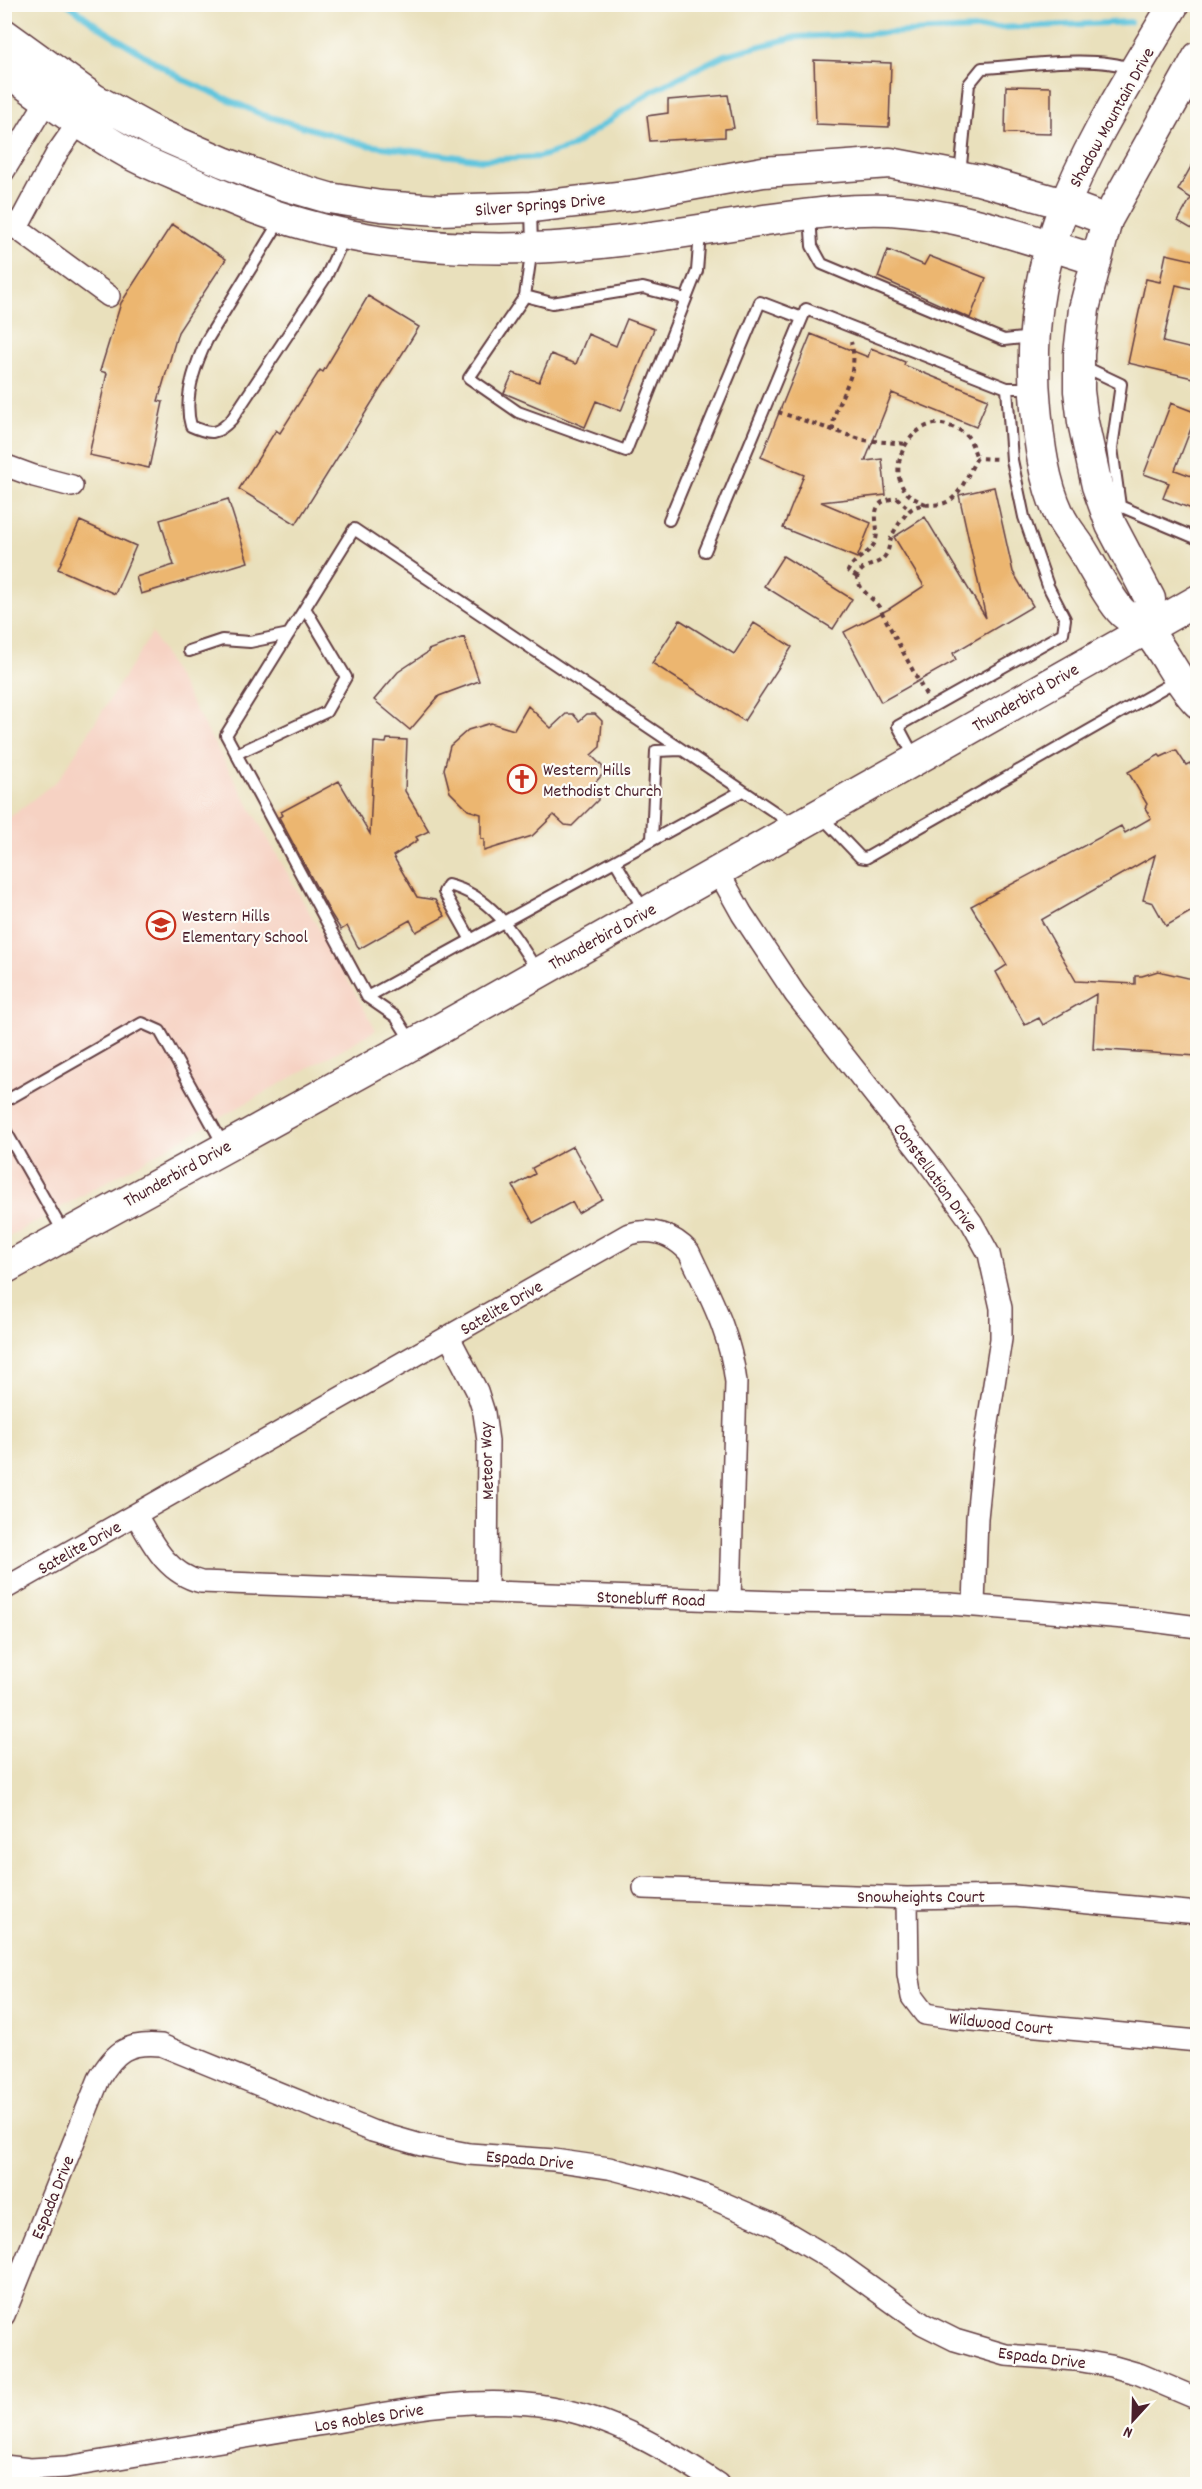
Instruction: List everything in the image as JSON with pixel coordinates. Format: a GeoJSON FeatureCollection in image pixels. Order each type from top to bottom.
{"type":"FeatureCollection","features":[{"type":"Feature","properties":{"kind":"street"},"geometry":{"type":"LineString","coordinates":[[1166,11],[1197,46]]}},
{"type":"Feature","properties":{"kind":"street","name":"Shadow Mountain Drive"},"geometry":{"type":"LineString","coordinates":[[1166,11],[1135,71],[1088,150],[1064,204],[1050,245],[1039,291],[1034,337],[1021,388],[1038,431],[1059,514],[1122,612],[1145,629],[1197,703]]}},
{"type":"Feature","properties":{"kind":"street","name":"Silver Springs Drive"},"geometry":{"type":"LineString","coordinates":[[4,34],[54,89]]}},
{"type":"Feature","properties":{"kind":"street"},"geometry":{"type":"LineString","coordinates":[[1145,629],[1150,599],[1111,525],[1111,502],[1083,422],[1079,364],[1084,309],[1107,220],[1197,57]]}},
{"type":"Feature","properties":{"kind":"street","name":"Silver Springs Drive"},"geometry":{"type":"LineString","coordinates":[[4,69],[54,89],[86,111],[130,154],[238,203],[304,225],[351,234],[415,244],[532,248],[589,244],[810,214],[887,210],[965,221],[1096,260]]}},
{"type":"Feature","properties":{"kind":"street"},"geometry":{"type":"LineString","coordinates":[[4,171],[54,89]]}},
{"type":"Feature","properties":{"kind":"street"},"geometry":{"type":"LineString","coordinates":[[86,111],[11,224],[110,296]]}},
{"type":"Feature","properties":{"kind":"street","name":"Silver Springs Drive"},"geometry":{"type":"LineString","coordinates":[[86,111],[156,133],[281,184],[330,198],[365,203],[439,210],[531,207],[635,195],[763,172],[890,163],[960,175],[1064,204],[1107,220]]}},
{"type":"Feature","properties":{"kind":"street"},"geometry":{"type":"LineString","coordinates":[[351,234],[365,203]]}},
{"type":"Feature","properties":{"kind":"street"},"geometry":{"type":"LineString","coordinates":[[4,465],[72,486]]}},
{"type":"Feature","properties":{"kind":"street","name":"Thunderbird Drive"},"geometry":{"type":"LineString","coordinates":[[4,1269],[412,1044],[1197,600]]}},
{"type":"Feature","properties":{"kind":"street","name":"Constellation Drive"},"geometry":{"type":"LineString","coordinates":[[718,871],[742,914],[795,994],[927,1161],[972,1222],[988,1254],[1001,1308],[1001,1339],[977,1518],[974,1605]]}},
{"type":"Feature","properties":{"kind":"street","name":"Satelite Drive"},"geometry":{"type":"LineString","coordinates":[[4,1589],[629,1234],[652,1231],[667,1235],[689,1252],[726,1331],[733,1354],[736,1382],[730,1600]]}},
{"type":"Feature","properties":{"kind":"street","name":"Meteor Way"},"geometry":{"type":"LineString","coordinates":[[448,1337],[477,1391],[484,1413],[488,1441],[487,1592]]}},
{"type":"Feature","properties":{"kind":"street","name":"Stonebluff Road"},"geometry":{"type":"LineString","coordinates":[[136,1515],[165,1562],[179,1574],[201,1582],[730,1600],[974,1605],[1197,1626]]}},
{"type":"Feature","properties":{"kind":"street","name":"Snowheights Court"},"geometry":{"type":"LineString","coordinates":[[644,1888],[907,1898],[1014,1896],[1197,1913]]}},
{"type":"Feature","properties":{"kind":"street","name":"Wildwood Court"},"geometry":{"type":"LineString","coordinates":[[907,1898],[908,1974],[912,1997],[925,2014],[1197,2041]]}},
{"type":"Feature","properties":{"kind":"street","name":"Espada Drive"},"geometry":{"type":"LineString","coordinates":[[4,2315],[99,2079],[110,2060],[122,2050],[146,2044],[161,2045],[372,2131],[420,2145],[469,2154],[554,2160],[609,2168],[671,2184],[774,2225],[838,2263],[923,2324],[955,2340],[1006,2355],[1076,2360],[1111,2366],[1139,2374],[1197,2398]]}},
{"type":"Feature","properties":{"kind":"street","name":"Los Robles Drive"},"geometry":{"type":"LineString","coordinates":[[4,2466],[30,2469],[66,2467],[404,2411],[469,2402],[511,2402],[552,2408],[607,2422],[651,2442],[718,2484]]}},
{"type":"Feature","properties":{"kind":"lane"},"geometry":{"type":"LineString","coordinates":[[960,175],[969,84],[982,68],[1083,62],[1118,63],[1135,71]]}},
{"type":"Feature","properties":{"kind":"lane"},"geometry":{"type":"LineString","coordinates":[[531,207],[532,248],[525,296],[469,378],[519,412],[626,451],[697,271],[700,230]]}},
{"type":"Feature","properties":{"kind":"lane"},"geometry":{"type":"LineString","coordinates":[[810,214],[812,246],[822,264],[1004,340],[1034,337]]}},
{"type":"Feature","properties":{"kind":"lane"},"geometry":{"type":"LineString","coordinates":[[282,218],[207,340],[198,360],[187,412],[191,426],[206,433],[221,430],[232,419],[326,277],[351,234]]}},
{"type":"Feature","properties":{"kind":"lane"},"geometry":{"type":"LineString","coordinates":[[525,296],[552,303],[643,288],[686,298]]}},
{"type":"Feature","properties":{"kind":"lane"},"geometry":{"type":"LineString","coordinates":[[669,520],[760,302],[802,318]]}},
{"type":"Feature","properties":{"kind":"lane"},"geometry":{"type":"LineString","coordinates":[[705,551],[806,309],[1021,388],[1012,460],[1024,517],[1048,586],[1065,619],[1064,633],[898,726],[916,760]]}},
{"type":"Feature","properties":{"kind":"lane"},"geometry":{"type":"LineString","coordinates":[[1079,364],[1121,384],[1112,448],[1111,502],[1197,539]]}},
{"type":"Feature","properties":{"kind":"lane"},"geometry":{"type":"LineString","coordinates":[[412,1044],[396,1017],[367,997],[226,735],[354,529],[742,791],[808,821],[860,857],[866,858],[1179,680]]}},
{"type":"Feature","properties":{"kind":"lane"},"geometry":{"type":"LineString","coordinates":[[236,754],[326,712],[346,677],[306,608]]}},
{"type":"Feature","properties":{"kind":"lane"},"geometry":{"type":"LineString","coordinates":[[189,651],[222,640],[250,642],[289,634]]}},
{"type":"Feature","properties":{"kind":"lane"},"geometry":{"type":"LineString","coordinates":[[652,840],[656,751],[681,750]]}},
{"type":"Feature","properties":{"kind":"lane"},"geometry":{"type":"LineString","coordinates":[[367,997],[742,791]]}},
{"type":"Feature","properties":{"kind":"lane"},"geometry":{"type":"LineString","coordinates":[[615,861],[645,912]]}},
{"type":"Feature","properties":{"kind":"lane"},"geometry":{"type":"LineString","coordinates":[[471,940],[447,900],[444,892],[448,885],[460,888],[491,908],[505,921],[539,972]]}},
{"type":"Feature","properties":{"kind":"lane"},"geometry":{"type":"LineString","coordinates":[[4,1105],[7,1100],[142,1023],[160,1031],[225,1146]]}},
{"type":"Feature","properties":{"kind":"lane"},"geometry":{"type":"LineString","coordinates":[[4,1128],[65,1235]]}},
{"type":"Feature","properties":{"kind":"path"},"geometry":{"type":"LineString","coordinates":[[833,431],[833,422],[851,375],[855,357],[849,336],[849,326]]}},
{"type":"Feature","properties":{"kind":"path"},"geometry":{"type":"LineString","coordinates":[[765,407],[863,440],[907,444]]}},
{"type":"Feature","properties":{"kind":"path"},"geometry":{"type":"LineString","coordinates":[[857,577],[865,566],[886,556],[890,539],[910,510],[926,504],[942,504],[948,501],[966,481],[977,458],[969,438],[963,432],[941,422],[933,422],[921,427],[907,444],[898,466],[904,489],[914,499],[926,504]]}},
{"type":"Feature","properties":{"kind":"path"},"geometry":{"type":"LineString","coordinates":[[977,458],[1012,460]]}},
{"type":"Feature","properties":{"kind":"path"},"geometry":{"type":"LineString","coordinates":[[904,489],[897,498],[880,504],[875,513],[876,533],[872,547],[850,566],[848,571],[857,577],[861,590],[870,596],[879,607],[933,706]]}},
{"type":"Feature","properties":{"kind":"path"},"geometry":{"type":"LineString","coordinates":[[897,498],[910,510]]}},
{"type":"Feature","properties":{"kind":"shaded area","name":"Western Hills Elementary School"},"geometry":{"type":"Polygon","coordinates":[[[152,633],[376,1030],[5,1239],[5,821],[59,779],[152,633]]]}},
{"type":"Feature","properties":{"kind":"building"},"geometry":{"type":"Polygon","coordinates":[[[814,60],[891,63],[889,127],[816,124],[814,60]]]}},
{"type":"Feature","properties":{"kind":"building"},"geometry":{"type":"Polygon","coordinates":[[[1006,86],[1051,87],[1051,134],[1005,133],[1006,86]]]}},
{"type":"Feature","properties":{"kind":"building"},"geometry":{"type":"Polygon","coordinates":[[[728,95],[734,128],[725,129],[725,137],[650,141],[647,116],[668,113],[668,100],[728,95]]]}},
{"type":"Feature","properties":{"kind":"building"},"geometry":{"type":"Polygon","coordinates":[[[1197,156],[1197,232],[1178,221],[1191,198],[1178,190],[1197,156]]]}},
{"type":"Feature","properties":{"kind":"building"},"geometry":{"type":"Polygon","coordinates":[[[172,224],[226,259],[178,332],[158,401],[163,402],[149,468],[89,455],[107,373],[100,371],[121,303],[172,224]]]}},
{"type":"Feature","properties":{"kind":"building"},"geometry":{"type":"Polygon","coordinates":[[[888,250],[924,265],[929,256],[986,278],[970,318],[878,277],[888,250]]]}},
{"type":"Feature","properties":{"kind":"building"},"geometry":{"type":"Polygon","coordinates":[[[1166,254],[1197,261],[1197,290],[1176,285],[1163,342],[1197,350],[1197,379],[1128,363],[1146,279],[1160,282],[1166,254]]]}},
{"type":"Feature","properties":{"kind":"building"},"geometry":{"type":"Polygon","coordinates":[[[368,296],[419,327],[296,524],[239,489],[276,430],[280,433],[320,370],[323,372],[368,296]]]}},
{"type":"Feature","properties":{"kind":"building"},"geometry":{"type":"Polygon","coordinates":[[[627,319],[654,329],[621,411],[596,401],[585,427],[504,393],[513,373],[539,382],[551,354],[576,364],[588,334],[616,346],[627,319]]]}},
{"type":"Feature","properties":{"kind":"building"},"geometry":{"type":"Polygon","coordinates":[[[811,334],[868,357],[871,348],[905,362],[904,365],[988,399],[976,427],[892,393],[865,461],[882,459],[886,495],[821,502],[871,523],[857,558],[783,528],[804,475],[761,457],[811,334]]]}},
{"type":"Feature","properties":{"kind":"building"},"geometry":{"type":"Polygon","coordinates":[[[1171,403],[1197,413],[1175,470],[1197,478],[1197,511],[1163,498],[1169,483],[1144,474],[1171,403]]]}},
{"type":"Feature","properties":{"kind":"building"},"geometry":{"type":"Polygon","coordinates":[[[994,487],[1013,572],[1033,606],[953,653],[956,660],[881,702],[844,632],[889,609],[924,586],[894,537],[925,517],[986,618],[959,495],[994,487]]]}},
{"type":"Feature","properties":{"kind":"building"},"geometry":{"type":"Polygon","coordinates":[[[228,499],[248,562],[141,594],[136,577],[174,565],[160,520],[228,499]]]}},
{"type":"Feature","properties":{"kind":"building"},"geometry":{"type":"Polygon","coordinates":[[[80,521],[136,546],[115,594],[58,569],[80,521]]]}},
{"type":"Feature","properties":{"kind":"building"},"geometry":{"type":"Polygon","coordinates":[[[783,556],[852,599],[833,629],[764,586],[783,556]]]}},
{"type":"Feature","properties":{"kind":"building"},"geometry":{"type":"Polygon","coordinates":[[[680,620],[734,654],[754,623],[792,647],[744,721],[652,663],[680,620]]]}},
{"type":"Feature","properties":{"kind":"building"},"geometry":{"type":"Polygon","coordinates":[[[464,637],[479,681],[439,696],[410,730],[374,700],[398,672],[428,650],[464,637]]]}},
{"type":"Feature","properties":{"kind":"building","name":"Western Hills Methodist Church"},"geometry":{"type":"Polygon","coordinates":[[[528,706],[551,728],[566,714],[573,714],[579,721],[587,714],[595,714],[602,721],[600,747],[591,755],[602,766],[603,774],[591,787],[598,793],[598,800],[572,826],[565,825],[554,815],[532,836],[484,851],[484,839],[481,839],[481,814],[468,810],[450,792],[444,769],[450,746],[468,730],[491,723],[514,730],[528,706]]]}},
{"type":"Feature","properties":{"kind":"building"},"geometry":{"type":"Polygon","coordinates":[[[387,739],[407,740],[405,791],[429,831],[416,837],[418,840],[393,856],[417,897],[435,900],[445,916],[416,932],[410,920],[359,949],[347,926],[341,930],[331,914],[279,817],[283,815],[281,812],[339,781],[370,834],[374,742],[386,743],[387,739]]]}},
{"type":"Feature","properties":{"kind":"building"},"geometry":{"type":"Polygon","coordinates":[[[1176,750],[1186,765],[1190,763],[1197,775],[1197,908],[1166,926],[1153,903],[1143,900],[1155,855],[1041,920],[1076,981],[1135,984],[1135,976],[1158,971],[1197,980],[1197,1056],[1093,1049],[1096,994],[1043,1025],[1039,1018],[1025,1025],[996,972],[1007,965],[971,906],[1121,826],[1125,833],[1151,818],[1145,808],[1147,804],[1128,772],[1159,755],[1161,757],[1176,750]]]}},
{"type":"Feature","properties":{"kind":"building"},"geometry":{"type":"Polygon","coordinates":[[[573,1146],[602,1199],[578,1213],[572,1202],[533,1223],[513,1186],[535,1174],[532,1168],[573,1146]]]}},
{"type":"Feature","properties":{"kind":"waterway"},"geometry":{"type":"LineString","coordinates":[[68,4],[99,27],[184,80],[263,115],[367,145],[482,160],[539,157],[571,147],[652,91],[724,55],[796,37],[1130,22]]}},
{"type":"Feature","properties":{"kind":"place","name":"Western Hills Methodist Church"},"geometry":{"type":"Point","coordinates":[522,779]}},
{"type":"Feature","properties":{"kind":"place","name":"Western Hills Elementary School"},"geometry":{"type":"Point","coordinates":[161,925]}}]}
